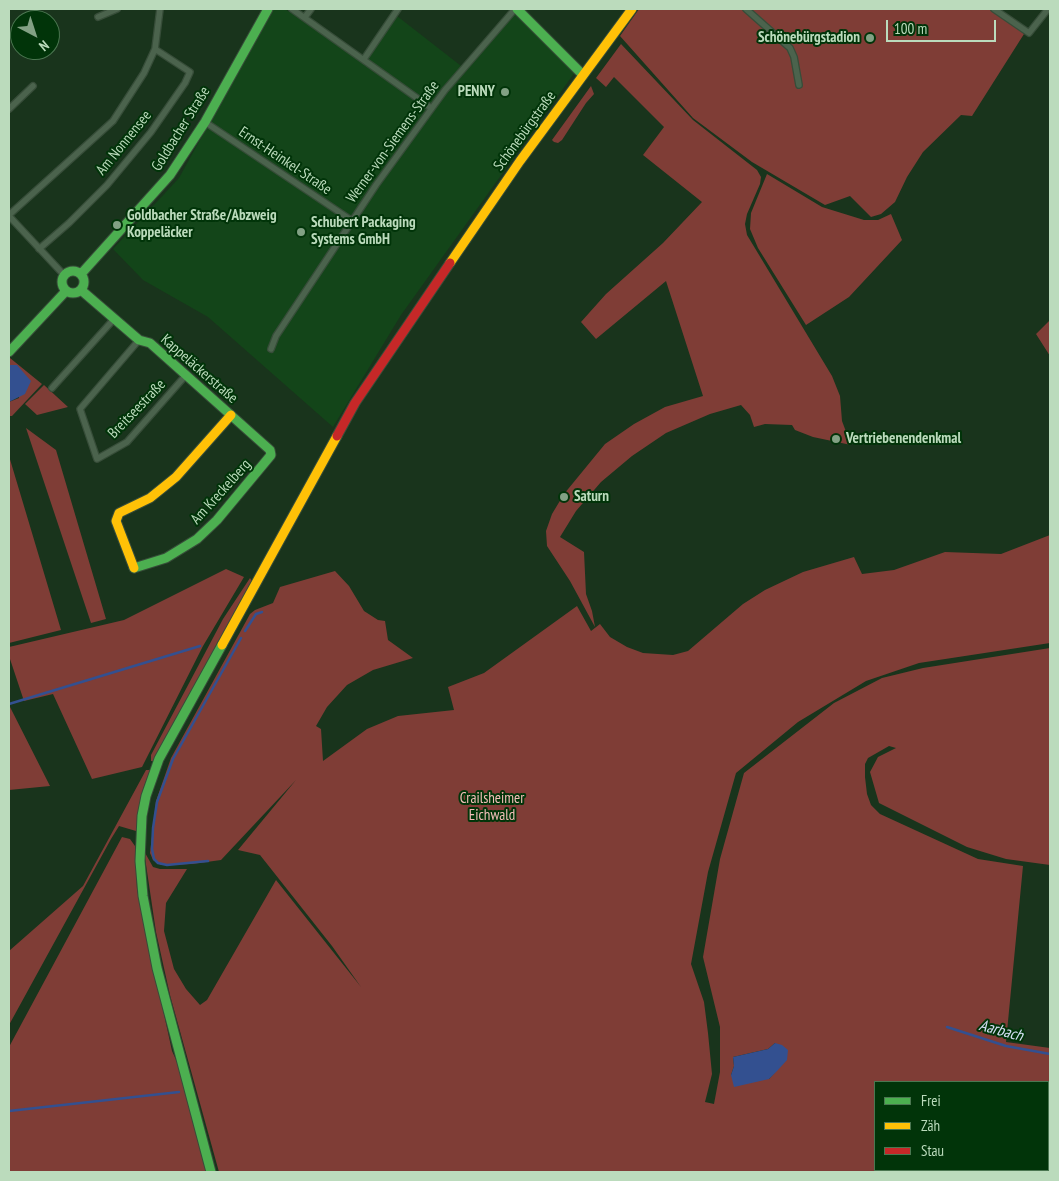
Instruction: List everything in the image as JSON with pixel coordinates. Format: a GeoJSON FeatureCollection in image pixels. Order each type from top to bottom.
{"type":"FeatureCollection","features":[{"type":"Feature","properties":{"kind":"main road","name":"Goldbacher Straße"},"geometry":{"type":"LineString","coordinates":[[81,274],[170,175],[205,122],[268,9]]}},
{"type":"Feature","properties":{"kind":"main road"},"geometry":{"type":"LineString","coordinates":[[516,9],[583,75]]}},
{"type":"Feature","properties":{"kind":"main road","name":"Schönebürgstraße"},"geometry":{"type":"LineString","coordinates":[[211,1172],[157,968],[143,896],[140,836],[146,796],[159,759],[355,403],[520,161],[632,9]]}},
{"type":"Feature","properties":{"kind":"main road"},"geometry":{"type":"LineString","coordinates":[[71,271],[81,274],[84,281],[81,290],[72,293],[66,291],[62,285],[64,275],[71,271]]}},
{"type":"Feature","properties":{"kind":"main road","name":"Kappeläckerstraße"},"geometry":{"type":"LineString","coordinates":[[81,290],[139,340],[150,343],[270,450],[271,455]]}},
{"type":"Feature","properties":{"kind":"main road"},"geometry":{"type":"LineString","coordinates":[[9,352],[66,291]]}},
{"type":"Feature","properties":{"kind":"main road","name":"Am Kreckelberg"},"geometry":{"type":"LineString","coordinates":[[231,415],[176,477],[150,498],[119,513],[116,521],[133,568],[139,568],[166,558],[197,539],[217,520],[271,455]]}},
{"type":"Feature","properties":{"kind":"street"},"geometry":{"type":"LineString","coordinates":[[98,18],[117,9]]}},
{"type":"Feature","properties":{"kind":"street"},"geometry":{"type":"LineString","coordinates":[[64,275],[38,249],[9,215],[112,121],[144,73],[156,49],[160,9]]}},
{"type":"Feature","properties":{"kind":"street"},"geometry":{"type":"LineString","coordinates":[[292,9],[431,108]]}},
{"type":"Feature","properties":{"kind":"street"},"geometry":{"type":"LineString","coordinates":[[305,17],[311,9]]}},
{"type":"Feature","properties":{"kind":"street"},"geometry":{"type":"LineString","coordinates":[[364,59],[398,9]]}},
{"type":"Feature","properties":{"kind":"street","name":"Werner-von-Siemens-Straße"},"geometry":{"type":"LineString","coordinates":[[271,349],[276,336],[351,220],[431,108],[461,70],[516,9]]}},
{"type":"Feature","properties":{"kind":"street"},"geometry":{"type":"LineString","coordinates":[[746,9],[790,48],[794,58],[799,85]]}},
{"type":"Feature","properties":{"kind":"street"},"geometry":{"type":"LineString","coordinates":[[994,9],[1029,33],[1048,9]]}},
{"type":"Feature","properties":{"kind":"street","name":"Am Nonnensee"},"geometry":{"type":"LineString","coordinates":[[38,249],[69,223],[107,185],[151,132],[185,83],[190,72],[156,49]]}},
{"type":"Feature","properties":{"kind":"street"},"geometry":{"type":"LineString","coordinates":[[9,109],[33,86]]}},
{"type":"Feature","properties":{"kind":"street","name":"Ernst-Heinkel-Straße"},"geometry":{"type":"LineString","coordinates":[[205,122],[351,220]]}},
{"type":"Feature","properties":{"kind":"street"},"geometry":{"type":"LineString","coordinates":[[52,388],[114,319]]}},
{"type":"Feature","properties":{"kind":"street","name":"Breitseestraße"},"geometry":{"type":"LineString","coordinates":[[139,340],[80,409],[97,460],[127,442],[186,375]]}},
{"type":"Feature","properties":{"kind":"shaded area"},"geometry":{"type":"Polygon","coordinates":[[[272,9],[285,9],[365,63],[397,16],[465,69],[516,13],[575,72],[401,315],[333,427],[208,317],[143,280],[113,249],[179,178],[272,9]]]}},
{"type":"Feature","properties":{"kind":"green space","name":"Schönebürgstadion"},"geometry":{"type":"Polygon","coordinates":[[[639,9],[998,9],[1024,34],[972,116],[961,115],[923,152],[907,177],[895,202],[881,214],[871,217],[850,196],[825,205],[752,162],[693,118],[620,36],[639,9]]]}},
{"type":"Feature","properties":{"kind":"green space"},"geometry":{"type":"Polygon","coordinates":[[[621,44],[693,120],[757,170],[761,177],[760,184],[747,214],[745,224],[747,235],[832,376],[840,396],[842,421],[851,445],[813,437],[795,430],[792,425],[765,424],[754,427],[750,415],[741,405],[710,414],[666,433],[632,456],[601,482],[576,511],[560,537],[584,552],[586,594],[595,627],[570,581],[547,546],[546,531],[552,514],[564,494],[605,444],[634,424],[665,407],[703,396],[666,281],[596,339],[581,322],[606,294],[663,243],[702,202],[643,155],[664,127],[614,77],[606,87],[596,78],[621,44]]]}},
{"type":"Feature","properties":{"kind":"green space"},"geometry":{"type":"Polygon","coordinates":[[[591,86],[594,94],[562,140],[558,143],[554,142],[552,140],[591,86]]]}},
{"type":"Feature","properties":{"kind":"green space"},"geometry":{"type":"Polygon","coordinates":[[[767,174],[822,207],[864,220],[878,220],[891,214],[902,240],[849,297],[806,325],[758,248],[750,229],[751,213],[767,174]]]}},
{"type":"Feature","properties":{"kind":"green space"},"geometry":{"type":"Polygon","coordinates":[[[1050,320],[1050,356],[1036,334],[1050,320]]]}},
{"type":"Feature","properties":{"kind":"green space"},"geometry":{"type":"Polygon","coordinates":[[[10,358],[42,384],[12,416],[9,416],[9,402],[19,398],[17,365],[9,365],[10,358]]]}},
{"type":"Feature","properties":{"kind":"green space"},"geometry":{"type":"Polygon","coordinates":[[[44,385],[68,407],[37,415],[25,404],[44,385]]]}},
{"type":"Feature","properties":{"kind":"green space"},"geometry":{"type":"Polygon","coordinates":[[[26,428],[56,450],[106,619],[91,623],[26,428]]]}},
{"type":"Feature","properties":{"kind":"green space"},"geometry":{"type":"Polygon","coordinates":[[[9,456],[61,630],[9,643],[9,456]]]}},
{"type":"Feature","properties":{"kind":"green space","name":"Crailsheimer Eichwald"},"geometry":{"type":"Polygon","coordinates":[[[1050,535],[1050,643],[919,663],[866,681],[798,722],[736,773],[708,872],[691,964],[704,1002],[708,1033],[712,1074],[705,1102],[714,1104],[720,1072],[720,1027],[703,957],[720,859],[744,773],[834,703],[882,678],[923,668],[1050,648],[1050,865],[1006,859],[967,847],[879,803],[870,772],[878,757],[896,748],[889,746],[868,758],[865,764],[865,777],[867,794],[871,805],[880,814],[978,859],[1023,866],[1006,1042],[1050,1048],[1050,1171],[219,1172],[170,995],[156,932],[144,851],[153,867],[160,869],[187,869],[166,903],[164,931],[174,969],[186,989],[200,1005],[207,1000],[276,880],[361,987],[332,946],[260,855],[238,850],[296,780],[221,860],[192,864],[161,865],[153,860],[150,853],[156,801],[171,758],[250,614],[273,603],[280,587],[335,571],[349,586],[364,611],[378,620],[385,621],[388,640],[413,658],[373,670],[347,685],[327,707],[316,726],[321,729],[323,761],[367,729],[398,716],[454,710],[448,687],[484,673],[577,606],[591,631],[600,624],[610,637],[627,647],[643,653],[673,655],[688,651],[743,604],[765,590],[803,572],[854,557],[862,574],[894,570],[945,552],[1001,554],[1050,535]],[[775,1043],[768,1049],[733,1057],[734,1066],[731,1075],[769,1079],[786,1060],[775,1043]]]}},
{"type":"Feature","properties":{"kind":"green space"},"geometry":{"type":"Polygon","coordinates":[[[226,569],[244,577],[203,646],[142,767],[92,779],[53,694],[24,701],[9,656],[9,647],[124,620],[226,569]]]}},
{"type":"Feature","properties":{"kind":"green space"},"geometry":{"type":"Polygon","coordinates":[[[250,578],[252,581],[155,761],[151,761],[151,755],[223,619],[250,578]]]}},
{"type":"Feature","properties":{"kind":"green space"},"geometry":{"type":"Polygon","coordinates":[[[9,705],[50,786],[9,790],[9,705]]]}},
{"type":"Feature","properties":{"kind":"green space"},"geometry":{"type":"Polygon","coordinates":[[[146,770],[150,770],[143,789],[136,831],[119,826],[9,1025],[9,951],[83,886],[146,770]]]}},
{"type":"Feature","properties":{"kind":"green space"},"geometry":{"type":"Polygon","coordinates":[[[122,837],[130,839],[135,846],[137,889],[172,1051],[181,1071],[207,1172],[9,1172],[9,1047],[122,837]]]}},
{"type":"Feature","properties":{"kind":"water"},"geometry":{"type":"Polygon","coordinates":[[[9,365],[17,365],[31,381],[25,394],[9,402],[9,365]]]}},
{"type":"Feature","properties":{"kind":"water"},"geometry":{"type":"Polygon","coordinates":[[[775,1043],[782,1045],[788,1050],[787,1060],[777,1071],[769,1079],[734,1087],[731,1075],[734,1066],[733,1057],[768,1049],[775,1043]]]}},
{"type":"Feature","properties":{"kind":"waterway"},"geometry":{"type":"LineString","coordinates":[[245,631],[256,614],[262,612]]}},
{"type":"Feature","properties":{"kind":"waterway"},"geometry":{"type":"LineString","coordinates":[[208,861],[167,865],[158,863],[154,859],[152,849],[153,828],[157,802],[173,759],[241,638]]}},
{"type":"Feature","properties":{"kind":"waterway"},"geometry":{"type":"LineString","coordinates":[[9,704],[200,646]]}},
{"type":"Feature","properties":{"kind":"waterway","name":"Aarbach"},"geometry":{"type":"LineString","coordinates":[[947,1027],[1006,1046],[1050,1054]]}},
{"type":"Feature","properties":{"kind":"waterway"},"geometry":{"type":"LineString","coordinates":[[9,1111],[179,1092]]}},
{"type":"Feature","properties":{"kind":"traffic: fast"},"geometry":{"type":"LineString","coordinates":[[81,274],[170,175],[205,122],[268,9]]}},
{"type":"Feature","properties":{"kind":"traffic: fast"},"geometry":{"type":"LineString","coordinates":[[517,9],[583,75]]}},
{"type":"Feature","properties":{"kind":"traffic: fast"},"geometry":{"type":"LineString","coordinates":[[73,271],[81,274],[84,282],[81,290],[73,293],[65,290],[62,282],[65,274],[73,271]]}},
{"type":"Feature","properties":{"kind":"traffic: fast"},"geometry":{"type":"LineString","coordinates":[[81,290],[139,340],[150,343],[270,450],[271,455],[217,520],[197,539],[166,558],[134,568]]}},
{"type":"Feature","properties":{"kind":"traffic: fast"},"geometry":{"type":"LineString","coordinates":[[9,352],[66,291]]}},
{"type":"Feature","properties":{"kind":"traffic: fast"},"geometry":{"type":"LineString","coordinates":[[211,1172],[157,968],[143,896],[140,861],[142,816],[146,796],[159,759],[222,645]]}},
{"type":"Feature","properties":{"kind":"traffic: slow"},"geometry":{"type":"LineString","coordinates":[[450,263],[520,161],[632,9]]}},
{"type":"Feature","properties":{"kind":"traffic: slow"},"geometry":{"type":"LineString","coordinates":[[134,568],[116,521],[119,513],[150,498],[176,477],[231,415]]}},
{"type":"Feature","properties":{"kind":"traffic: slow"},"geometry":{"type":"LineString","coordinates":[[222,645],[337,436]]}},
{"type":"Feature","properties":{"kind":"traffic: jam"},"geometry":{"type":"LineString","coordinates":[[337,436],[355,403],[450,263]]}},
{"type":"Feature","properties":{"kind":"place","name":"Schönebürgstadion"},"geometry":{"type":"Point","coordinates":[870,38]}},
{"type":"Feature","properties":{"kind":"place","name":"PENNY"},"geometry":{"type":"Point","coordinates":[505,92]}},
{"type":"Feature","properties":{"kind":"place","name":"Goldbacher Straße/Abzweig Koppeläcker"},"geometry":{"type":"Point","coordinates":[117,225]}},
{"type":"Feature","properties":{"kind":"place","name":"Schubert Packaging Systems GmbH"},"geometry":{"type":"Point","coordinates":[301,232]}},
{"type":"Feature","properties":{"kind":"place","name":"Vertriebenendenkmal"},"geometry":{"type":"Point","coordinates":[836,439]}},
{"type":"Feature","properties":{"kind":"place","name":"Saturn"},"geometry":{"type":"Point","coordinates":[564,497]}}]}
